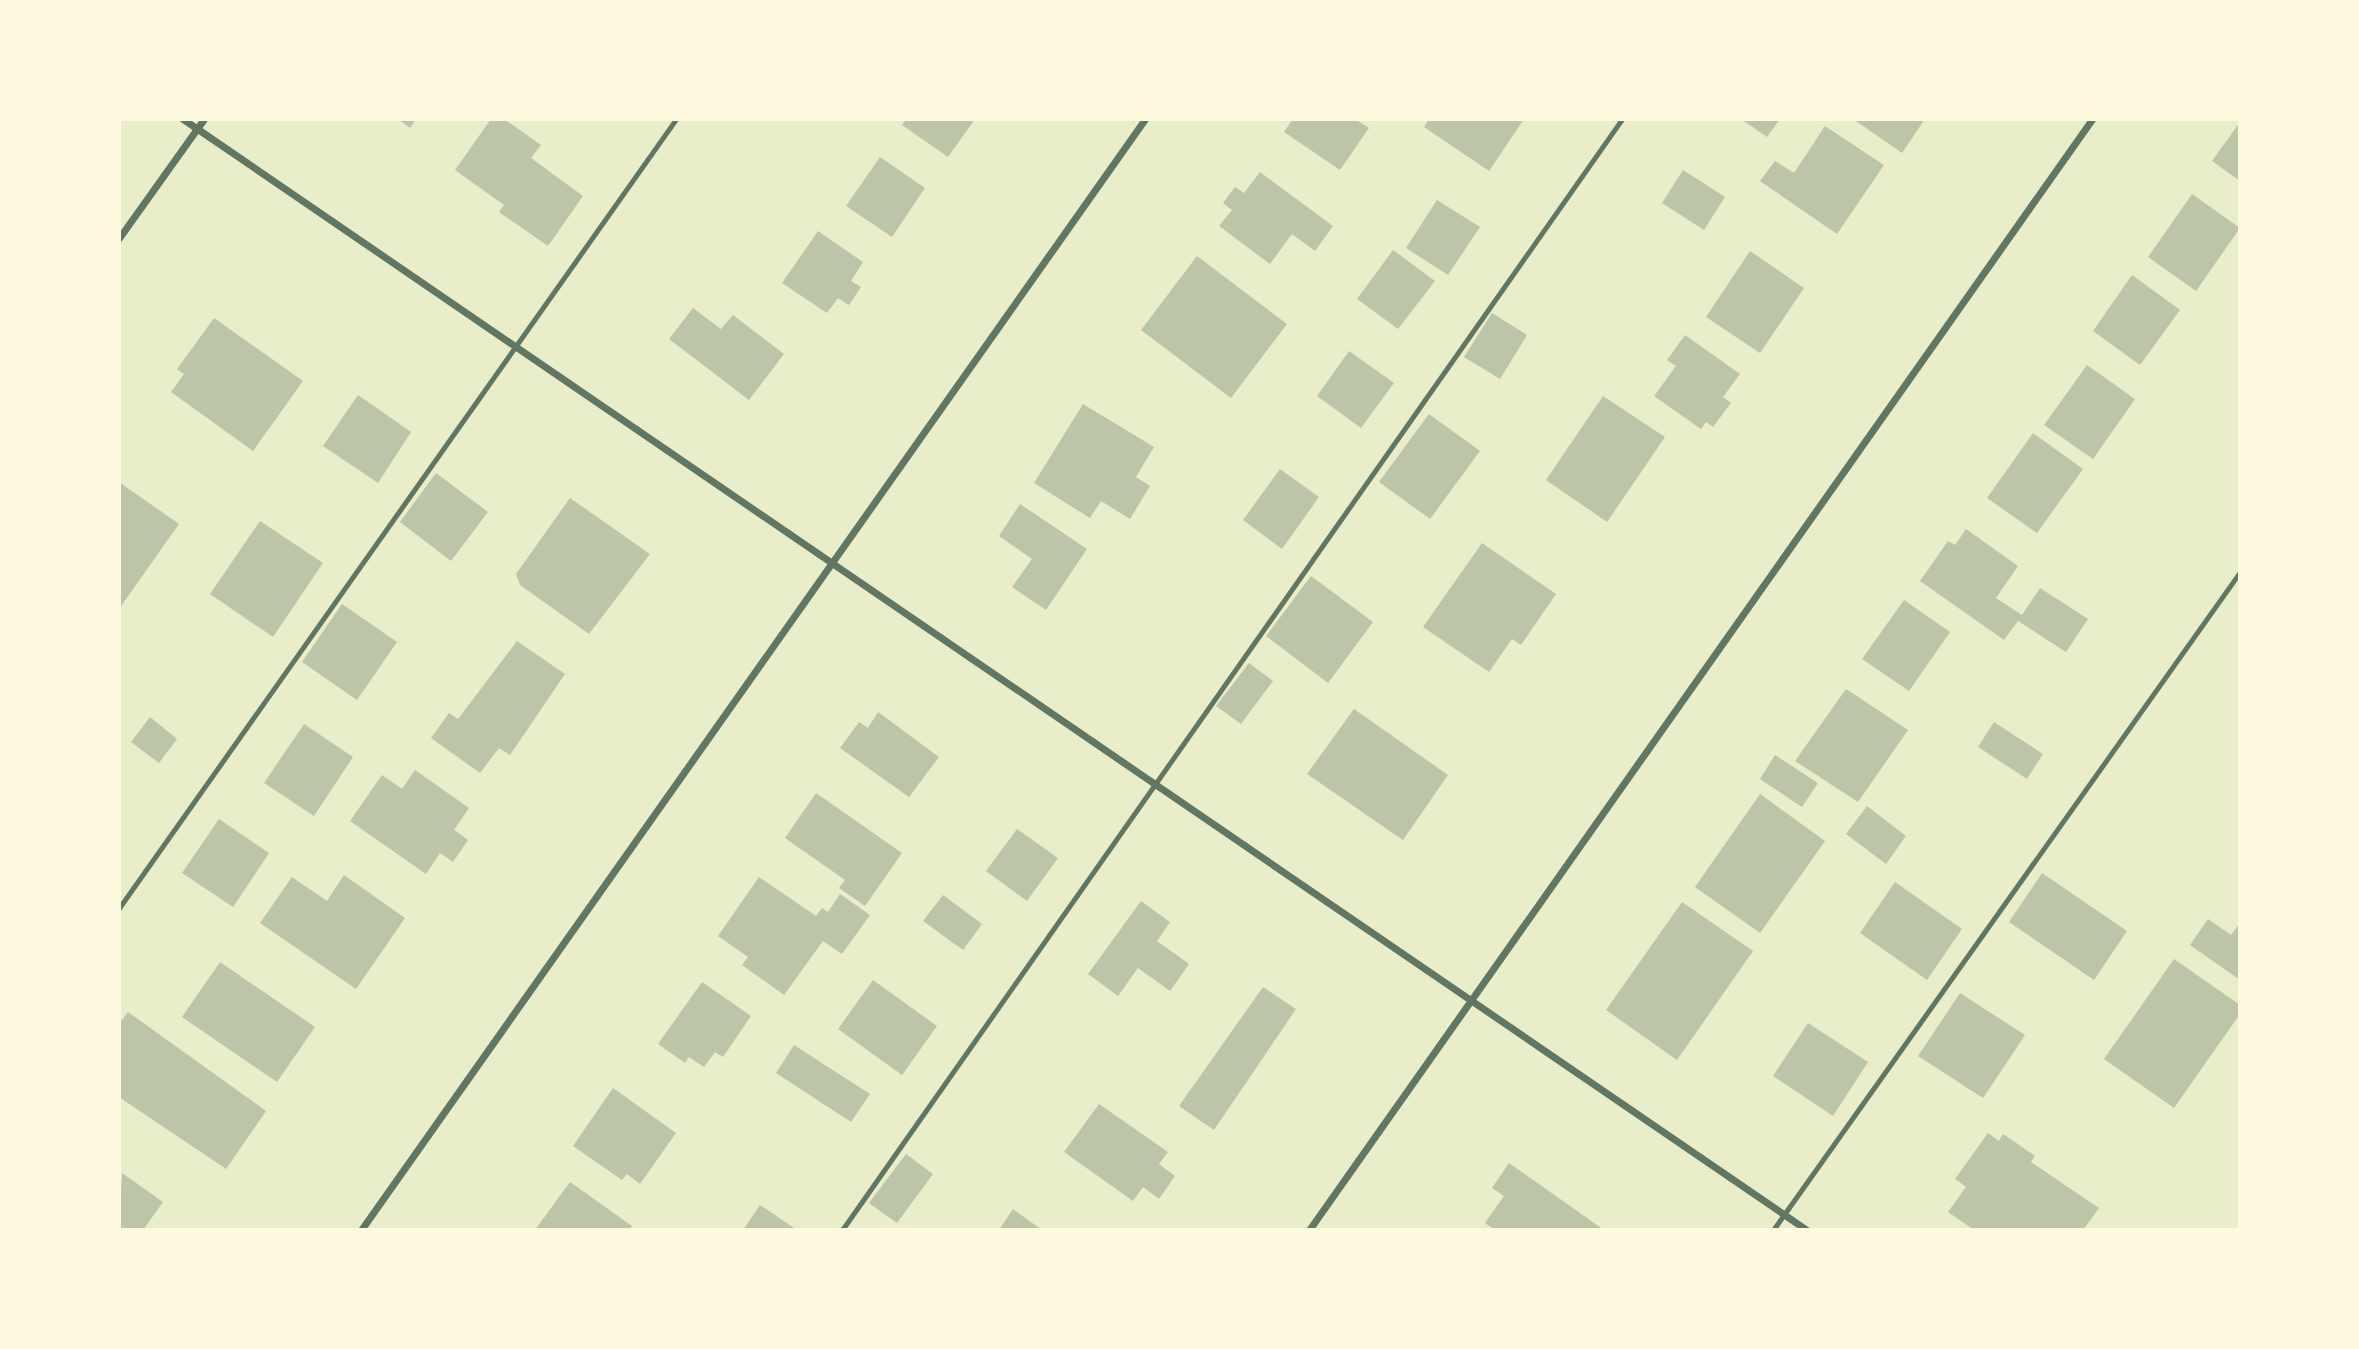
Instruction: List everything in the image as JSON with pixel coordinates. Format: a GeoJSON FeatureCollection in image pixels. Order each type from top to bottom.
{"type":"FeatureCollection","features":[{"type":"Feature","properties":{"kind":"street"},"geometry":{"type":"LineString","coordinates":[[183,119],[834,561],[1807,1230]]}},
{"type":"Feature","properties":{"kind":"street"},"geometry":{"type":"LineString","coordinates":[[119,238],[204,119]]}},
{"type":"Feature","properties":{"kind":"street"},"geometry":{"type":"LineString","coordinates":[[361,1230],[1145,119]]}},
{"type":"Feature","properties":{"kind":"street"},"geometry":{"type":"LineString","coordinates":[[1309,1230],[2092,119]]}},
{"type":"Feature","properties":{"kind":"lane"},"geometry":{"type":"LineString","coordinates":[[119,908],[676,119]]}},
{"type":"Feature","properties":{"kind":"lane"},"geometry":{"type":"LineString","coordinates":[[842,1230],[1158,785],[1622,119]]}},
{"type":"Feature","properties":{"kind":"lane"},"geometry":{"type":"LineString","coordinates":[[1773,1230],[2240,572]]}},
{"type":"Feature","properties":{"kind":"building"},"geometry":{"type":"Polygon","coordinates":[[[398,119],[416,119],[410,128],[398,119]]]}},
{"type":"Feature","properties":{"kind":"building"},"geometry":{"type":"Polygon","coordinates":[[[491,119],[504,119],[541,145],[531,158],[583,196],[548,246],[499,212],[504,205],[455,170],[491,119]]]}},
{"type":"Feature","properties":{"kind":"building"},"geometry":{"type":"Polygon","coordinates":[[[906,119],[975,119],[948,157],[902,125],[906,119]]]}},
{"type":"Feature","properties":{"kind":"building"},"geometry":{"type":"Polygon","coordinates":[[[1293,119],[1355,119],[1369,128],[1340,170],[1284,132],[1293,119]]]}},
{"type":"Feature","properties":{"kind":"building"},"geometry":{"type":"Polygon","coordinates":[[[1429,119],[1524,119],[1489,171],[1424,127],[1429,119]]]}},
{"type":"Feature","properties":{"kind":"building"},"geometry":{"type":"Polygon","coordinates":[[[1741,119],[1780,119],[1767,137],[1741,119]]]}},
{"type":"Feature","properties":{"kind":"building"},"geometry":{"type":"Polygon","coordinates":[[[1853,119],[1925,119],[1902,153],[1853,119]]]}},
{"type":"Feature","properties":{"kind":"building"},"geometry":{"type":"Polygon","coordinates":[[[2240,122],[2240,181],[2212,161],[2240,122]]]}},
{"type":"Feature","properties":{"kind":"building"},"geometry":{"type":"Polygon","coordinates":[[[1825,126],[1884,165],[1837,234],[1760,181],[1775,161],[1794,173],[1825,126]]]}},
{"type":"Feature","properties":{"kind":"building"},"geometry":{"type":"Polygon","coordinates":[[[880,157],[925,188],[892,237],[846,206],[880,157]]]}},
{"type":"Feature","properties":{"kind":"building"},"geometry":{"type":"Polygon","coordinates":[[[1683,170],[1725,197],[1704,230],[1662,203],[1683,170]]]}},
{"type":"Feature","properties":{"kind":"building"},"geometry":{"type":"Polygon","coordinates":[[[1260,172],[1333,226],[1315,251],[1292,234],[1270,264],[1219,226],[1232,210],[1223,203],[1235,187],[1244,193],[1260,172]]]}},
{"type":"Feature","properties":{"kind":"building"},"geometry":{"type":"Polygon","coordinates":[[[2192,194],[2240,228],[2196,291],[2148,257],[2192,194]]]}},
{"type":"Feature","properties":{"kind":"building"},"geometry":{"type":"Polygon","coordinates":[[[1437,200],[1480,227],[1448,275],[1406,248],[1437,200]]]}},
{"type":"Feature","properties":{"kind":"building"},"geometry":{"type":"Polygon","coordinates":[[[818,231],[863,262],[851,281],[861,287],[849,305],[838,298],[827,313],[782,283],[818,231]]]}},
{"type":"Feature","properties":{"kind":"building"},"geometry":{"type":"Polygon","coordinates":[[[1393,250],[1435,281],[1398,329],[1357,299],[1393,250]]]}},
{"type":"Feature","properties":{"kind":"building"},"geometry":{"type":"Polygon","coordinates":[[[1750,251],[1804,288],[1760,353],[1706,317],[1750,251]]]}},
{"type":"Feature","properties":{"kind":"building"},"geometry":{"type":"Polygon","coordinates":[[[1197,256],[1287,324],[1231,398],[1141,330],[1197,256]]]}},
{"type":"Feature","properties":{"kind":"building"},"geometry":{"type":"Polygon","coordinates":[[[2132,275],[2180,310],[2140,365],[2093,331],[2132,275]]]}},
{"type":"Feature","properties":{"kind":"building"},"geometry":{"type":"Polygon","coordinates":[[[693,308],[721,329],[733,315],[784,354],[749,400],[669,339],[693,308]]]}},
{"type":"Feature","properties":{"kind":"building"},"geometry":{"type":"Polygon","coordinates":[[[1492,313],[1527,335],[1500,379],[1464,357],[1492,313]]]}},
{"type":"Feature","properties":{"kind":"building"},"geometry":{"type":"Polygon","coordinates":[[[214,318],[303,381],[253,451],[171,392],[184,374],[177,369],[214,318]]]}},
{"type":"Feature","properties":{"kind":"building"},"geometry":{"type":"Polygon","coordinates":[[[1685,335],[1740,374],[1723,397],[1731,403],[1713,427],[1706,422],[1701,429],[1654,396],[1676,366],[1667,360],[1685,335]]]}},
{"type":"Feature","properties":{"kind":"building"},"geometry":{"type":"Polygon","coordinates":[[[1349,351],[1394,383],[1361,428],[1317,396],[1349,351]]]}},
{"type":"Feature","properties":{"kind":"building"},"geometry":{"type":"Polygon","coordinates":[[[2087,365],[2135,399],[2093,459],[2044,425],[2087,365]]]}},
{"type":"Feature","properties":{"kind":"building"},"geometry":{"type":"Polygon","coordinates":[[[358,395],[411,432],[378,483],[323,446],[358,395]]]}},
{"type":"Feature","properties":{"kind":"building"},"geometry":{"type":"Polygon","coordinates":[[[1603,396],[1665,437],[1607,522],[1546,480],[1603,396]]]}},
{"type":"Feature","properties":{"kind":"building"},"geometry":{"type":"Polygon","coordinates":[[[1083,404],[1154,447],[1136,477],[1150,486],[1130,519],[1101,501],[1090,518],[1034,483],[1083,404]]]}},
{"type":"Feature","properties":{"kind":"building"},"geometry":{"type":"Polygon","coordinates":[[[1429,414],[1480,451],[1430,519],[1379,482],[1429,414]]]}},
{"type":"Feature","properties":{"kind":"building"},"geometry":{"type":"Polygon","coordinates":[[[2033,433],[2083,469],[2037,533],[1987,498],[2033,433]]]}},
{"type":"Feature","properties":{"kind":"building"},"geometry":{"type":"Polygon","coordinates":[[[1280,469],[1319,497],[1282,549],[1243,520],[1280,469]]]}},
{"type":"Feature","properties":{"kind":"building"},"geometry":{"type":"Polygon","coordinates":[[[436,473],[488,512],[451,561],[400,522],[436,473]]]}},
{"type":"Feature","properties":{"kind":"building"},"geometry":{"type":"Polygon","coordinates":[[[119,482],[179,524],[119,609],[119,482]]]}},
{"type":"Feature","properties":{"kind":"building"},"geometry":{"type":"Polygon","coordinates":[[[570,498],[650,554],[589,634],[520,585],[516,574],[570,498]]]}},
{"type":"Feature","properties":{"kind":"building"},"geometry":{"type":"Polygon","coordinates":[[[1020,504],[1087,549],[1046,610],[1012,587],[1032,559],[999,536],[1020,504]]]}},
{"type":"Feature","properties":{"kind":"building"},"geometry":{"type":"Polygon","coordinates":[[[260,521],[323,563],[273,637],[210,594],[260,521]]]}},
{"type":"Feature","properties":{"kind":"building"},"geometry":{"type":"Polygon","coordinates":[[[1966,529],[2018,566],[1996,598],[2022,615],[2040,588],[2088,619],[2066,652],[2018,621],[2004,640],[1920,581],[1948,541],[1955,545],[1966,529]]]}},
{"type":"Feature","properties":{"kind":"building"},"geometry":{"type":"Polygon","coordinates":[[[1482,543],[1556,594],[1521,645],[1512,639],[1489,672],[1423,627],[1482,543]]]}},
{"type":"Feature","properties":{"kind":"building"},"geometry":{"type":"Polygon","coordinates":[[[1311,576],[1373,622],[1328,683],[1266,636],[1311,576]]]}},
{"type":"Feature","properties":{"kind":"building"},"geometry":{"type":"Polygon","coordinates":[[[1904,600],[1950,632],[1909,691],[1862,659],[1904,600]]]}},
{"type":"Feature","properties":{"kind":"building"},"geometry":{"type":"Polygon","coordinates":[[[342,604],[397,642],[357,700],[302,662],[342,604]]]}},
{"type":"Feature","properties":{"kind":"building"},"geometry":{"type":"Polygon","coordinates":[[[517,641],[565,674],[510,755],[499,748],[480,773],[431,738],[449,713],[458,719],[517,641]]]}},
{"type":"Feature","properties":{"kind":"building"},"geometry":{"type":"Polygon","coordinates":[[[1249,663],[1273,681],[1241,724],[1216,706],[1249,663]]]}},
{"type":"Feature","properties":{"kind":"building"},"geometry":{"type":"Polygon","coordinates":[[[1846,689],[1908,730],[1858,802],[1795,761],[1846,689]]]}},
{"type":"Feature","properties":{"kind":"building"},"geometry":{"type":"Polygon","coordinates":[[[1354,709],[1448,775],[1403,840],[1307,774],[1354,709]]]}},
{"type":"Feature","properties":{"kind":"building"},"geometry":{"type":"Polygon","coordinates":[[[878,712],[939,757],[909,797],[840,748],[859,722],[868,728],[878,712]]]}},
{"type":"Feature","properties":{"kind":"building"},"geometry":{"type":"Polygon","coordinates":[[[150,717],[177,739],[159,763],[131,742],[150,717]]]}},
{"type":"Feature","properties":{"kind":"building"},"geometry":{"type":"Polygon","coordinates":[[[1994,722],[2043,754],[2027,779],[1978,747],[1994,722]]]}},
{"type":"Feature","properties":{"kind":"building"},"geometry":{"type":"Polygon","coordinates":[[[304,724],[353,757],[314,816],[264,783],[304,724]]]}},
{"type":"Feature","properties":{"kind":"building"},"geometry":{"type":"Polygon","coordinates":[[[1775,755],[1818,783],[1802,807],[1760,779],[1775,755]]]}},
{"type":"Feature","properties":{"kind":"building"},"geometry":{"type":"Polygon","coordinates":[[[415,770],[469,808],[454,830],[468,840],[453,862],[440,853],[426,874],[350,821],[382,775],[402,789],[415,770]]]}},
{"type":"Feature","properties":{"kind":"building"},"geometry":{"type":"Polygon","coordinates":[[[816,793],[902,853],[865,906],[839,888],[845,880],[785,838],[816,793]]]}},
{"type":"Feature","properties":{"kind":"building"},"geometry":{"type":"Polygon","coordinates":[[[1760,794],[1825,841],[1760,933],[1695,887],[1760,794]]]}},
{"type":"Feature","properties":{"kind":"building"},"geometry":{"type":"Polygon","coordinates":[[[1867,806],[1906,836],[1886,864],[1846,834],[1867,806]]]}},
{"type":"Feature","properties":{"kind":"building"},"geometry":{"type":"Polygon","coordinates":[[[219,819],[269,853],[233,907],[182,873],[219,819]]]}},
{"type":"Feature","properties":{"kind":"building"},"geometry":{"type":"Polygon","coordinates":[[[1017,829],[1058,858],[1027,901],[986,871],[1017,829]]]}},
{"type":"Feature","properties":{"kind":"building"},"geometry":{"type":"Polygon","coordinates":[[[2042,873],[2127,931],[2094,980],[2009,922],[2042,873]]]}},
{"type":"Feature","properties":{"kind":"building"},"geometry":{"type":"Polygon","coordinates":[[[344,875],[405,918],[356,989],[260,923],[292,877],[327,901],[344,875]]]}},
{"type":"Feature","properties":{"kind":"building"},"geometry":{"type":"Polygon","coordinates":[[[759,877],[816,916],[822,908],[828,912],[840,894],[870,915],[842,954],[823,941],[784,995],[742,965],[748,957],[718,936],[759,877]]]}},
{"type":"Feature","properties":{"kind":"building"},"geometry":{"type":"Polygon","coordinates":[[[1895,882],[1962,929],[1927,980],[1860,933],[1895,882]]]}},
{"type":"Feature","properties":{"kind":"building"},"geometry":{"type":"Polygon","coordinates":[[[943,895],[982,924],[963,950],[923,921],[943,895]]]}},
{"type":"Feature","properties":{"kind":"building"},"geometry":{"type":"Polygon","coordinates":[[[1141,901],[1170,922],[1157,941],[1189,964],[1170,991],[1138,968],[1118,996],[1088,974],[1141,901]]]}},
{"type":"Feature","properties":{"kind":"building"},"geometry":{"type":"Polygon","coordinates":[[[1682,902],[1753,951],[1677,1060],[1606,1010],[1682,902]]]}},
{"type":"Feature","properties":{"kind":"building"},"geometry":{"type":"Polygon","coordinates":[[[2208,919],[2231,935],[2240,923],[2240,980],[2190,945],[2208,919]]]}},
{"type":"Feature","properties":{"kind":"building"},"geometry":{"type":"Polygon","coordinates":[[[2174,959],[2240,1005],[2240,1014],[2174,1108],[2104,1059],[2174,959]]]}},
{"type":"Feature","properties":{"kind":"building"},"geometry":{"type":"Polygon","coordinates":[[[220,962],[315,1027],[277,1082],[182,1017],[220,962]]]}},
{"type":"Feature","properties":{"kind":"building"},"geometry":{"type":"Polygon","coordinates":[[[873,980],[937,1026],[902,1075],[838,1029],[873,980]]]}},
{"type":"Feature","properties":{"kind":"building"},"geometry":{"type":"Polygon","coordinates":[[[702,982],[751,1016],[723,1057],[715,1052],[704,1067],[689,1057],[685,1063],[658,1044],[702,982]]]}},
{"type":"Feature","properties":{"kind":"building"},"geometry":{"type":"Polygon","coordinates":[[[1263,987],[1296,1009],[1214,1130],[1179,1106],[1263,987]]]}},
{"type":"Feature","properties":{"kind":"building"},"geometry":{"type":"Polygon","coordinates":[[[1960,993],[2025,1035],[1983,1098],[1918,1056],[1960,993]]]}},
{"type":"Feature","properties":{"kind":"building"},"geometry":{"type":"Polygon","coordinates":[[[128,1012],[266,1111],[226,1169],[119,1097],[119,1018],[122,1020],[128,1012]]]}},
{"type":"Feature","properties":{"kind":"building"},"geometry":{"type":"Polygon","coordinates":[[[1808,1023],[1868,1062],[1833,1116],[1773,1076],[1808,1023]]]}},
{"type":"Feature","properties":{"kind":"building"},"geometry":{"type":"Polygon","coordinates":[[[794,1045],[870,1094],[851,1122],[776,1073],[794,1045]]]}},
{"type":"Feature","properties":{"kind":"building"},"geometry":{"type":"Polygon","coordinates":[[[613,1088],[676,1133],[640,1184],[627,1174],[622,1180],[573,1146],[613,1088]]]}},
{"type":"Feature","properties":{"kind":"building"},"geometry":{"type":"Polygon","coordinates":[[[1099,1104],[1168,1152],[1159,1164],[1175,1176],[1159,1199],[1143,1187],[1133,1201],[1064,1152],[1099,1104]]]}},
{"type":"Feature","properties":{"kind":"building"},"geometry":{"type":"Polygon","coordinates":[[[1988,1133],[1999,1141],[2003,1134],[2035,1156],[2031,1162],[2099,1208],[2083,1230],[1974,1230],[1948,1212],[1966,1187],[1955,1179],[1988,1133]]]}},
{"type":"Feature","properties":{"kind":"building"},"geometry":{"type":"Polygon","coordinates":[[[906,1154],[933,1174],[897,1223],[869,1203],[906,1154]]]}},
{"type":"Feature","properties":{"kind":"building"},"geometry":{"type":"Polygon","coordinates":[[[1509,1163],[1604,1230],[1495,1230],[1485,1223],[1504,1196],[1492,1188],[1509,1163]]]}},
{"type":"Feature","properties":{"kind":"building"},"geometry":{"type":"Polygon","coordinates":[[[122,1173],[163,1202],[143,1230],[119,1230],[122,1173]]]}},
{"type":"Feature","properties":{"kind":"building"},"geometry":{"type":"Polygon","coordinates":[[[570,1182],[632,1226],[629,1230],[535,1230],[570,1182]]]}},
{"type":"Feature","properties":{"kind":"building"},"geometry":{"type":"Polygon","coordinates":[[[760,1205],[797,1230],[743,1230],[760,1205]]]}},
{"type":"Feature","properties":{"kind":"building"},"geometry":{"type":"Polygon","coordinates":[[[1013,1209],[1042,1230],[999,1230],[1013,1209]]]}}]}
